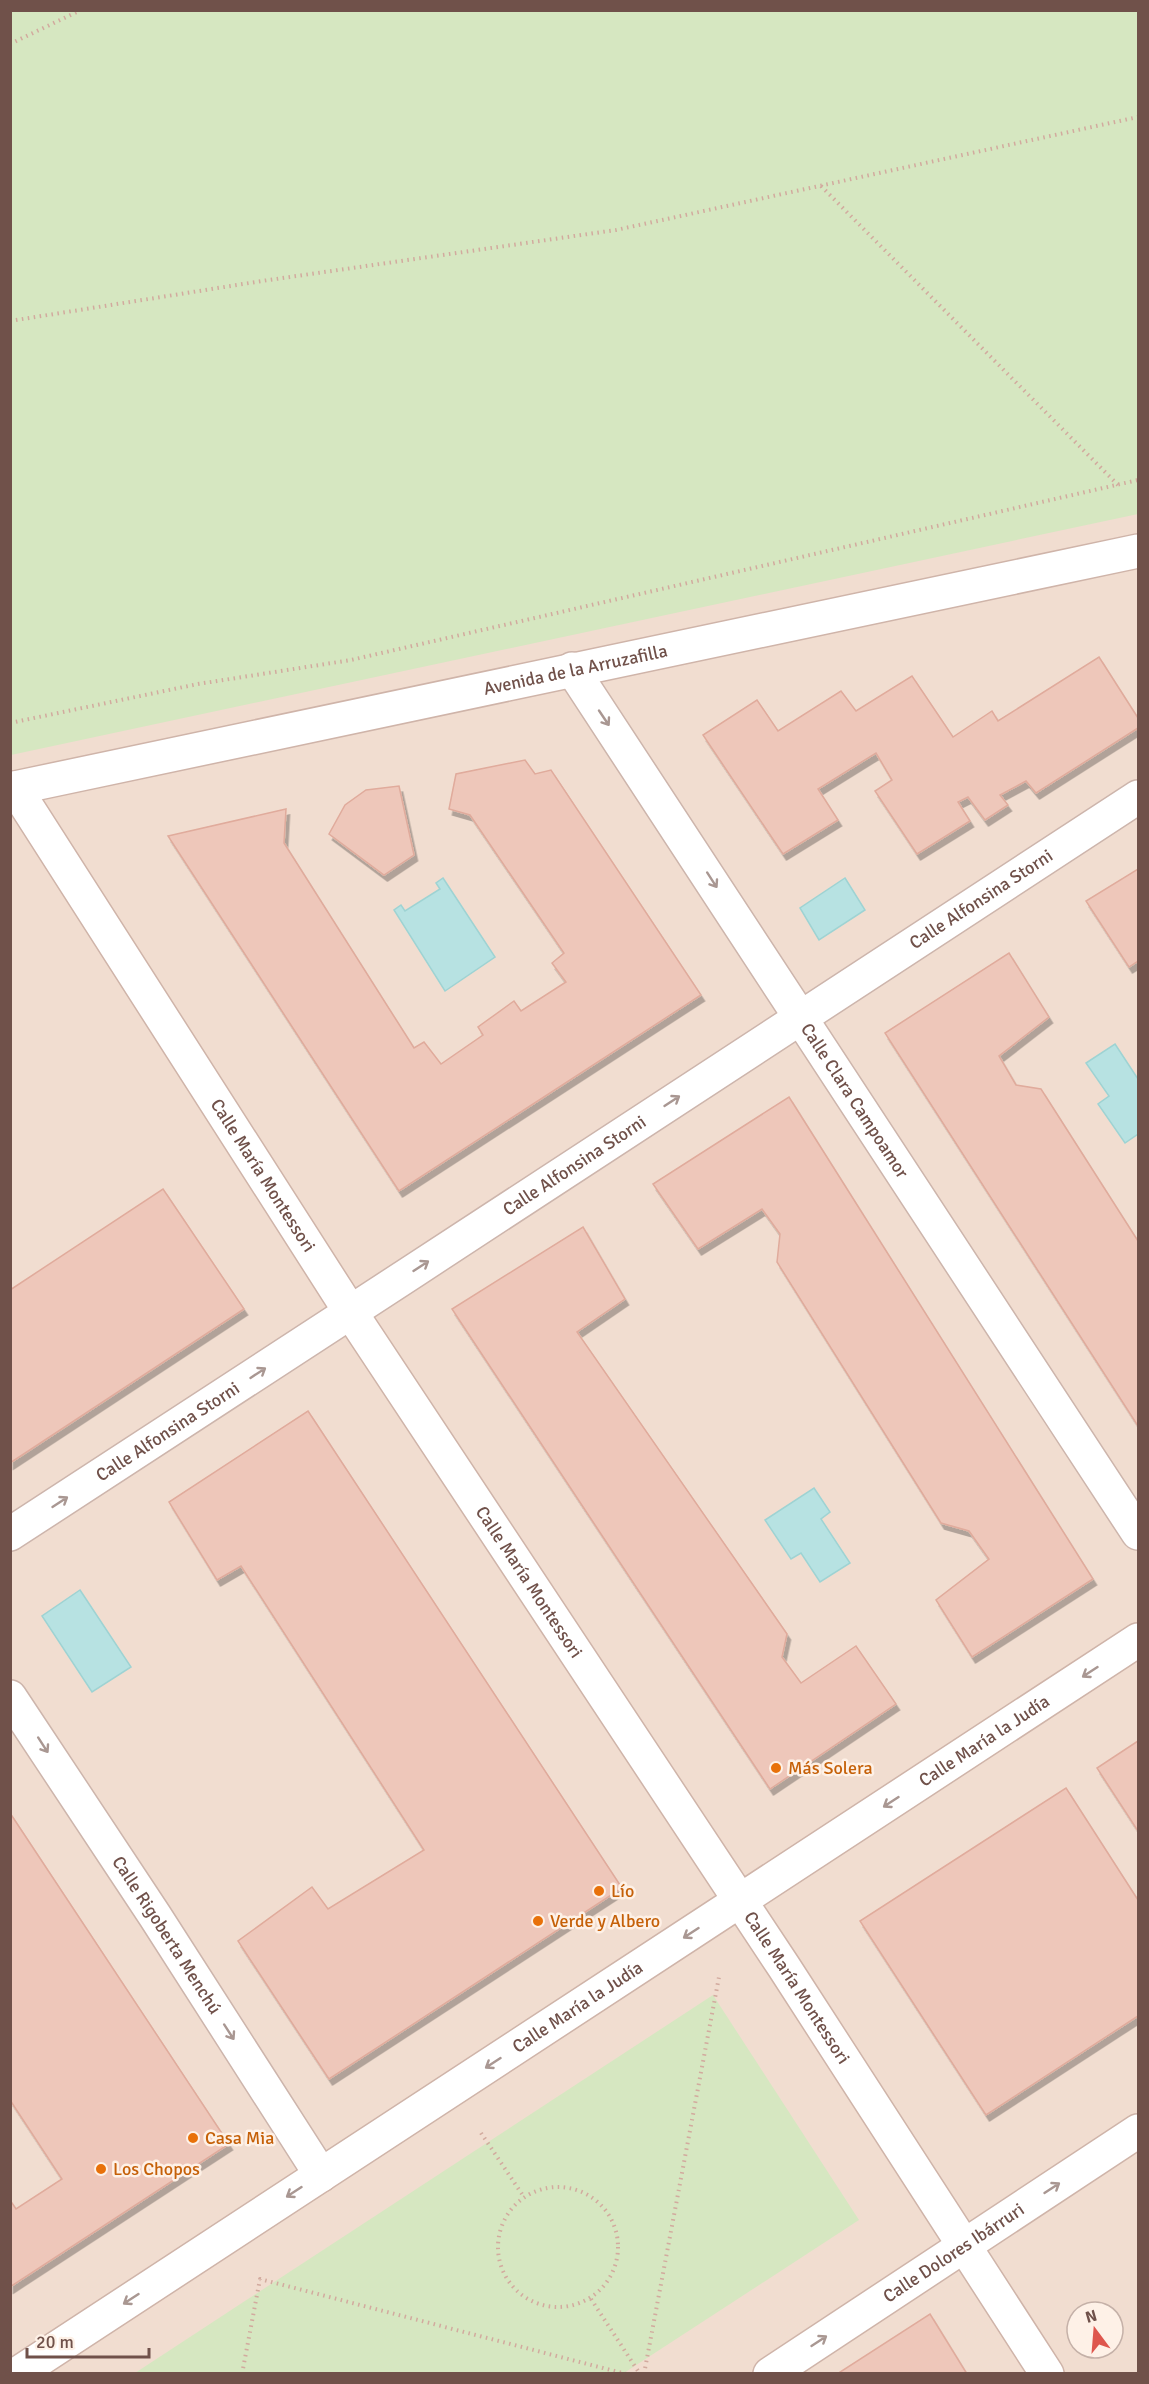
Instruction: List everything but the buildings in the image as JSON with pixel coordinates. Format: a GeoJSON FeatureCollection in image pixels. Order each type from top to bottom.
{"type":"FeatureCollection","features":[{"type":"Feature","properties":{"kind":"street","name":"Avenida de la Arruzafilla"},"geometry":{"type":"LineString","coordinates":[[13,788],[572,669],[1136,556]]}},
{"type":"Feature","properties":{"kind":"street","name":"Calle Clara Campoamor"},"geometry":{"type":"LineString","coordinates":[[572,669],[1138,1533]]}},
{"type":"Feature","properties":{"kind":"street","name":"Calle María Montessori"},"geometry":{"type":"LineString","coordinates":[[13,788],[351,1312],[740,1901],[1047,2373]]}},
{"type":"Feature","properties":{"kind":"street","name":"Calle Alfonsina Storni"},"geometry":{"type":"LineString","coordinates":[[10,1534],[1138,797]]}},
{"type":"Feature","properties":{"kind":"street","name":"Calle María la Judía"},"geometry":{"type":"LineString","coordinates":[[17,2373],[1138,1640]]}},
{"type":"Feature","properties":{"kind":"street","name":"Calle Rigoberta Menchú"},"geometry":{"type":"LineString","coordinates":[[10,1696],[155,1916],[321,2175]]}},
{"type":"Feature","properties":{"kind":"street","name":"Calle Dolores Ibárruri"},"geometry":{"type":"LineString","coordinates":[[770,2373],[1138,2131]]}},
{"type":"Feature","properties":{"kind":"path"},"geometry":{"type":"LineString","coordinates":[[10,44],[81,10]]}},
{"type":"Feature","properties":{"kind":"path"},"geometry":{"type":"LineString","coordinates":[[10,321],[616,230],[1138,117]]}},
{"type":"Feature","properties":{"kind":"path"},"geometry":{"type":"LineString","coordinates":[[821,186],[1118,485]]}},
{"type":"Feature","properties":{"kind":"path"},"geometry":{"type":"LineString","coordinates":[[10,723],[198,684],[351,660],[1138,480]]}},
{"type":"Feature","properties":{"kind":"path"},"geometry":{"type":"LineString","coordinates":[[642,2373],[719,1977]]}},
{"type":"Feature","properties":{"kind":"path"},"geometry":{"type":"LineString","coordinates":[[481,2133],[524,2197]]}},
{"type":"Feature","properties":{"kind":"path"},"geometry":{"type":"LineString","coordinates":[[560,2187],[588,2195],[603,2206],[609,2214],[617,2232],[617,2260],[610,2278],[591,2299],[561,2308],[540,2305],[522,2295],[507,2281],[499,2261],[500,2231],[509,2212],[524,2197],[542,2189],[560,2187]]}},
{"type":"Feature","properties":{"kind":"path"},"geometry":{"type":"LineString","coordinates":[[242,2373],[260,2279],[626,2373]]}},
{"type":"Feature","properties":{"kind":"path"},"geometry":{"type":"LineString","coordinates":[[591,2299],[642,2373]]}},
{"type":"Feature","properties":{"kind":"shaded area"},"geometry":{"type":"Polygon","coordinates":[[[11,11],[1138,11],[1138,2373],[11,2374],[11,11]]]}},
{"type":"Feature","properties":{"kind":"green space"},"geometry":{"type":"Polygon","coordinates":[[[10,11],[1138,11],[1138,514],[11,755],[10,11]]]}},
{"type":"Feature","properties":{"kind":"green space"},"geometry":{"type":"Polygon","coordinates":[[[713,1995],[859,2220],[624,2373],[135,2373],[713,1995]]]}},
{"type":"Feature","properties":{"kind":"water"},"geometry":{"type":"Polygon","coordinates":[[[443,878],[495,957],[445,991],[394,910],[401,905],[405,911],[440,889],[436,883],[443,878]]]}},
{"type":"Feature","properties":{"kind":"water"},"geometry":{"type":"Polygon","coordinates":[[[845,878],[865,910],[819,940],[800,908],[845,878]]]}},
{"type":"Feature","properties":{"kind":"water"},"geometry":{"type":"Polygon","coordinates":[[[1115,1044],[1138,1079],[1138,1134],[1125,1143],[1098,1104],[1109,1096],[1086,1063],[1115,1044]]]}},
{"type":"Feature","properties":{"kind":"water"},"geometry":{"type":"Polygon","coordinates":[[[814,1488],[830,1512],[821,1519],[850,1563],[820,1582],[801,1553],[791,1559],[765,1520],[814,1488]]]}},
{"type":"Feature","properties":{"kind":"water"},"geometry":{"type":"Polygon","coordinates":[[[80,1590],[131,1667],[92,1692],[42,1616],[80,1590]]]}},
{"type":"Feature","properties":{"kind":"place","name":"Más Solera"},"geometry":{"type":"Point","coordinates":[776,1768]}},
{"type":"Feature","properties":{"kind":"place","name":"Lío"},"geometry":{"type":"Point","coordinates":[599,1891]}},
{"type":"Feature","properties":{"kind":"place","name":"Verde y Albero"},"geometry":{"type":"Point","coordinates":[538,1921]}},
{"type":"Feature","properties":{"kind":"place","name":"Casa Mia"},"geometry":{"type":"Point","coordinates":[193,2138]}},
{"type":"Feature","properties":{"kind":"place","name":"Los Chopos"},"geometry":{"type":"Point","coordinates":[101,2169]}}]}
